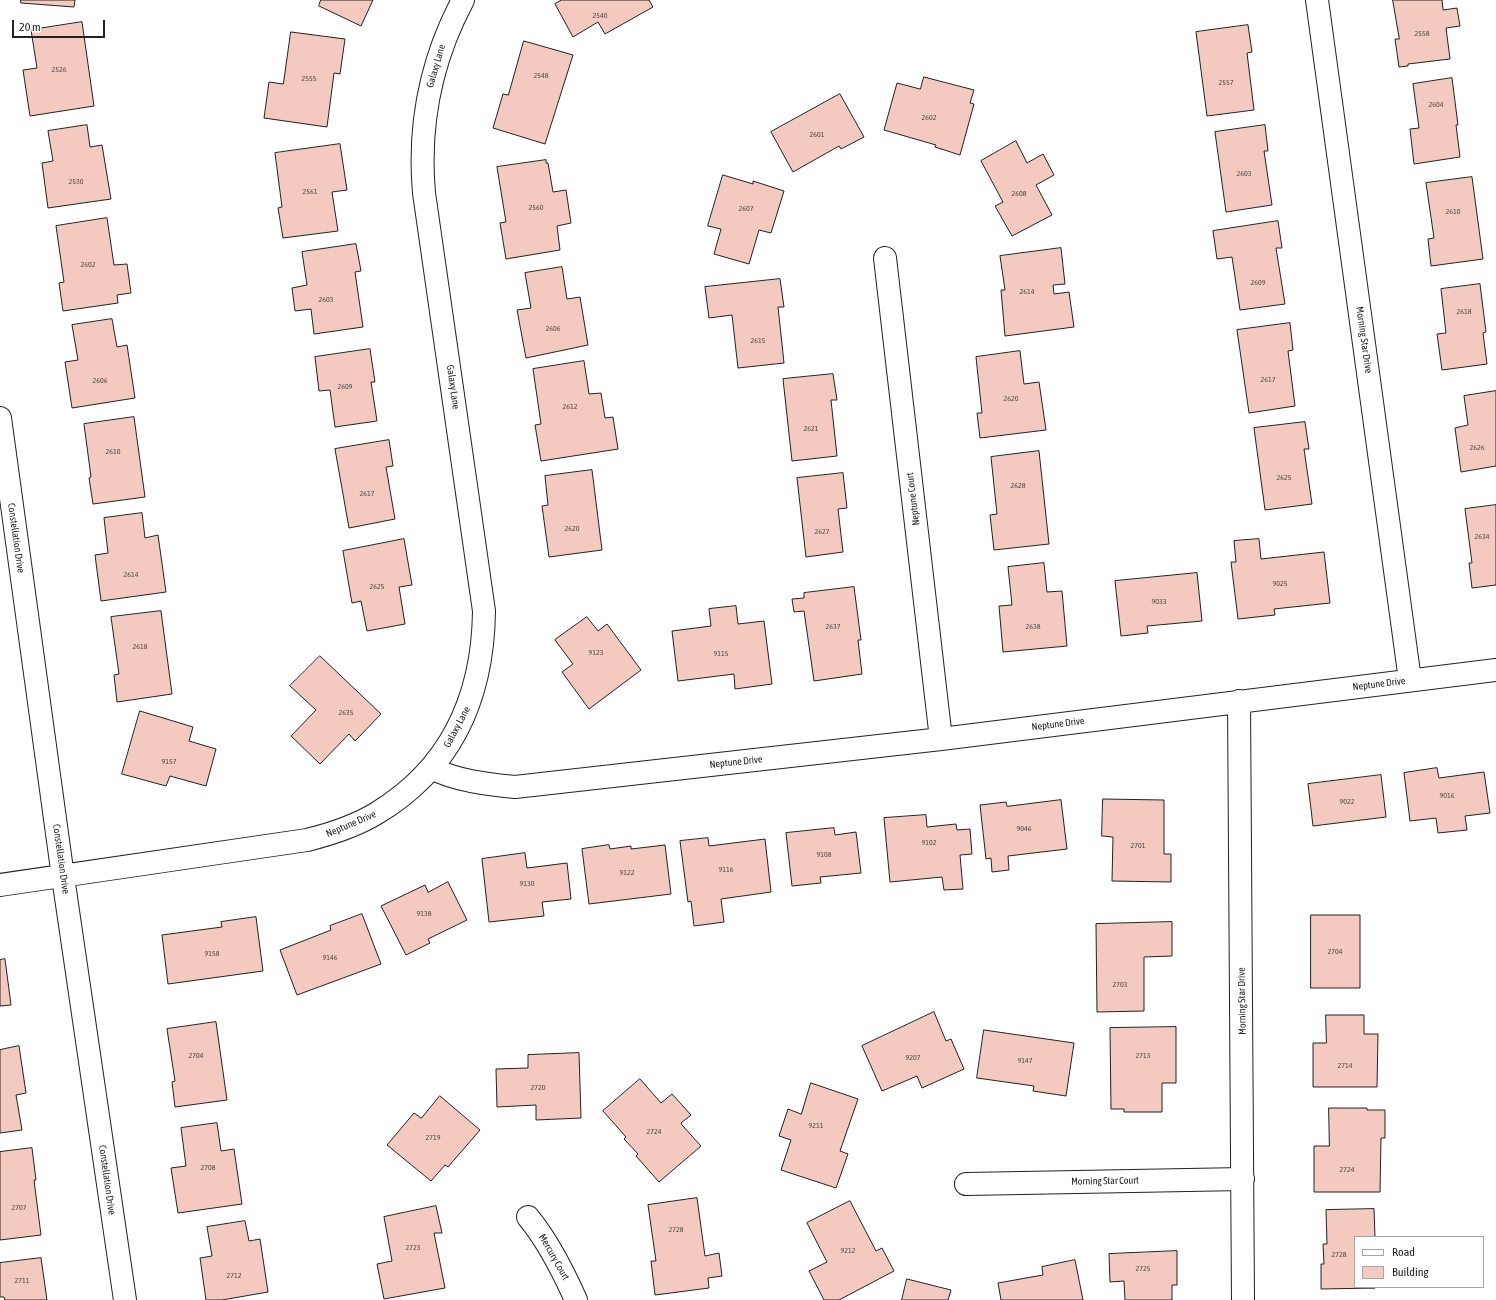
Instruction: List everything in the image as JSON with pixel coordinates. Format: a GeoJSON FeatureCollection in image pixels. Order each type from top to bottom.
{"type":"FeatureCollection","features":[{"type":"Feature","properties":{"kind":"street","name":"Galaxy Lane"},"geometry":{"type":"LineString","coordinates":[[431,768],[445,750],[466,713],[478,676],[484,638],[482,594],[423,179],[423,134],[429,90],[441,46],[463,0]]}},
{"type":"Feature","properties":{"kind":"street","name":"Morning Star Drive"},"geometry":{"type":"LineString","coordinates":[[1317,0],[1410,680]]}},
{"type":"Feature","properties":{"kind":"street","name":"Neptune Court"},"geometry":{"type":"LineString","coordinates":[[885,258],[941,739]]}},
{"type":"Feature","properties":{"kind":"street","name":"Constellation Drive"},"geometry":{"type":"LineString","coordinates":[[0,418],[63,877],[125,1300]]}},
{"type":"Feature","properties":{"kind":"street","name":"Neptune Drive"},"geometry":{"type":"LineString","coordinates":[[0,885],[63,877],[307,840],[336,832],[383,810],[401,797],[431,768],[452,777],[473,782],[515,787],[941,739],[1496,670]]}},
{"type":"Feature","properties":{"kind":"street","name":"Morning Star Drive"},"geometry":{"type":"LineString","coordinates":[[1239,701],[1243,1300]]}},
{"type":"Feature","properties":{"kind":"street","name":"Morning Star Court"},"geometry":{"type":"LineString","coordinates":[[966,1184],[1243,1179]]}},
{"type":"Feature","properties":{"kind":"street","name":"Mercury Court"},"geometry":{"type":"LineString","coordinates":[[528,1217],[536,1227],[558,1264],[576,1300]]}},
{"type":"Feature","properties":{"kind":"building"},"geometry":{"type":"Polygon","coordinates":[[[21,0],[75,0],[74,7],[21,3],[21,0]]]}},
{"type":"Feature","properties":{"kind":"building"},"geometry":{"type":"Polygon","coordinates":[[[321,0],[373,0],[361,26],[319,6],[321,0]]]}},
{"type":"Feature","properties":{"kind":"building"},"geometry":{"type":"Polygon","coordinates":[[[562,0],[649,0],[653,7],[605,34],[598,22],[573,37],[555,4],[562,0]]]}},
{"type":"Feature","properties":{"kind":"building"},"geometry":{"type":"Polygon","coordinates":[[[1393,0],[1442,0],[1443,10],[1457,8],[1460,26],[1446,28],[1450,59],[1408,64],[1408,66],[1399,67],[1395,39],[1399,39],[1393,0]]]}},
{"type":"Feature","properties":{"kind":"building"},"geometry":{"type":"Polygon","coordinates":[[[82,22],[94,106],[30,116],[23,70],[37,68],[31,30],[82,22]]]}},
{"type":"Feature","properties":{"kind":"building"},"geometry":{"type":"Polygon","coordinates":[[[1248,25],[1252,52],[1247,53],[1254,110],[1207,116],[1196,32],[1248,25]]]}},
{"type":"Feature","properties":{"kind":"building"},"geometry":{"type":"Polygon","coordinates":[[[291,32],[345,39],[340,74],[334,73],[327,127],[264,118],[269,82],[283,84],[291,32]]]}},
{"type":"Feature","properties":{"kind":"building"},"geometry":{"type":"Polygon","coordinates":[[[524,41],[573,55],[545,144],[493,128],[503,94],[508,95],[524,41]]]}},
{"type":"Feature","properties":{"kind":"building"},"geometry":{"type":"Polygon","coordinates":[[[924,77],[974,90],[970,103],[974,104],[960,155],[935,147],[936,145],[884,130],[897,83],[920,89],[924,77]]]}},
{"type":"Feature","properties":{"kind":"building"},"geometry":{"type":"Polygon","coordinates":[[[1452,78],[1458,125],[1456,125],[1460,157],[1414,164],[1410,129],[1419,128],[1413,84],[1452,78]]]}},
{"type":"Feature","properties":{"kind":"building"},"geometry":{"type":"Polygon","coordinates":[[[840,94],[864,137],[841,149],[839,146],[793,172],[771,132],[840,94]]]}},
{"type":"Feature","properties":{"kind":"building"},"geometry":{"type":"Polygon","coordinates":[[[87,125],[90,147],[102,145],[111,199],[48,208],[42,163],[53,161],[48,131],[87,125]]]}},
{"type":"Feature","properties":{"kind":"building"},"geometry":{"type":"Polygon","coordinates":[[[1265,125],[1268,151],[1264,151],[1272,205],[1226,212],[1215,132],[1265,125]]]}},
{"type":"Feature","properties":{"kind":"building"},"geometry":{"type":"Polygon","coordinates":[[[1016,141],[1027,163],[1043,154],[1054,175],[1036,185],[1052,215],[1012,236],[995,206],[1003,202],[981,161],[1016,141]]]}},
{"type":"Feature","properties":{"kind":"building"},"geometry":{"type":"Polygon","coordinates":[[[340,144],[347,190],[332,192],[338,231],[283,238],[278,208],[282,207],[275,153],[340,144]]]}},
{"type":"Feature","properties":{"kind":"building"},"geometry":{"type":"Polygon","coordinates":[[[546,160],[546,163],[548,163],[553,192],[566,190],[571,223],[557,226],[560,250],[506,259],[500,223],[506,222],[497,167],[546,160]]]}},
{"type":"Feature","properties":{"kind":"building"},"geometry":{"type":"Polygon","coordinates":[[[723,175],[753,184],[753,181],[784,191],[771,233],[759,230],[749,264],[714,254],[721,229],[708,226],[723,175]]]}},
{"type":"Feature","properties":{"kind":"building"},"geometry":{"type":"Polygon","coordinates":[[[1472,177],[1483,259],[1431,266],[1428,239],[1434,238],[1426,183],[1472,177]]]}},
{"type":"Feature","properties":{"kind":"building"},"geometry":{"type":"Polygon","coordinates":[[[107,218],[114,265],[127,264],[131,293],[117,295],[118,303],[63,311],[59,283],[64,282],[56,226],[107,218]]]}},
{"type":"Feature","properties":{"kind":"building"},"geometry":{"type":"Polygon","coordinates":[[[1278,221],[1282,248],[1276,248],[1285,304],[1240,310],[1232,257],[1217,259],[1213,231],[1278,221]]]}},
{"type":"Feature","properties":{"kind":"building"},"geometry":{"type":"Polygon","coordinates":[[[356,244],[361,271],[355,272],[363,327],[314,334],[311,309],[295,311],[292,288],[307,285],[302,252],[356,244]]]}},
{"type":"Feature","properties":{"kind":"building"},"geometry":{"type":"Polygon","coordinates":[[[1061,248],[1065,284],[1053,285],[1054,294],[1069,292],[1074,327],[1005,336],[1001,290],[1005,290],[1000,256],[1061,248]]]}},
{"type":"Feature","properties":{"kind":"building"},"geometry":{"type":"Polygon","coordinates":[[[562,267],[567,299],[580,297],[588,345],[526,358],[517,310],[531,308],[525,273],[562,267]]]}},
{"type":"Feature","properties":{"kind":"building"},"geometry":{"type":"Polygon","coordinates":[[[780,279],[784,307],[778,307],[784,363],[738,368],[732,315],[709,318],[705,287],[780,279]]]}},
{"type":"Feature","properties":{"kind":"building"},"geometry":{"type":"Polygon","coordinates":[[[1480,284],[1486,332],[1483,333],[1487,364],[1442,370],[1437,334],[1446,333],[1441,289],[1480,284]]]}},
{"type":"Feature","properties":{"kind":"building"},"geometry":{"type":"Polygon","coordinates":[[[112,319],[117,347],[127,345],[135,398],[72,408],[65,362],[78,360],[72,325],[112,319]]]}},
{"type":"Feature","properties":{"kind":"building"},"geometry":{"type":"Polygon","coordinates":[[[1290,323],[1293,350],[1288,351],[1295,406],[1249,413],[1237,330],[1290,323]]]}},
{"type":"Feature","properties":{"kind":"building"},"geometry":{"type":"Polygon","coordinates":[[[370,349],[375,382],[371,382],[377,421],[335,427],[330,390],[319,391],[315,357],[370,349]]]}},
{"type":"Feature","properties":{"kind":"building"},"geometry":{"type":"Polygon","coordinates":[[[1020,351],[1024,384],[1039,382],[1046,430],[980,438],[977,413],[982,413],[976,357],[1020,351]]]}},
{"type":"Feature","properties":{"kind":"building"},"geometry":{"type":"Polygon","coordinates":[[[584,361],[589,394],[601,393],[605,418],[613,417],[618,449],[541,461],[535,425],[541,424],[533,369],[584,361]]]}},
{"type":"Feature","properties":{"kind":"building"},"geometry":{"type":"Polygon","coordinates":[[[833,374],[837,400],[831,400],[837,456],[792,461],[783,379],[833,374]]]}},
{"type":"Feature","properties":{"kind":"building"},"geometry":{"type":"Polygon","coordinates":[[[1496,391],[1496,466],[1461,472],[1455,428],[1468,425],[1464,396],[1496,391]]]}},
{"type":"Feature","properties":{"kind":"building"},"geometry":{"type":"Polygon","coordinates":[[[134,417],[145,497],[93,504],[84,424],[134,417]]]}},
{"type":"Feature","properties":{"kind":"building"},"geometry":{"type":"Polygon","coordinates":[[[1305,422],[1309,449],[1304,449],[1312,504],[1265,510],[1254,428],[1305,422]]]}},
{"type":"Feature","properties":{"kind":"building"},"geometry":{"type":"Polygon","coordinates":[[[389,440],[393,466],[386,467],[395,519],[349,528],[335,449],[389,440]]]}},
{"type":"Feature","properties":{"kind":"building"},"geometry":{"type":"Polygon","coordinates":[[[1039,451],[1049,544],[994,550],[990,515],[997,514],[991,457],[1039,451]]]}},
{"type":"Feature","properties":{"kind":"building"},"geometry":{"type":"Polygon","coordinates":[[[592,470],[602,550],[549,557],[542,506],[548,505],[545,476],[592,470]]]}},
{"type":"Feature","properties":{"kind":"building"},"geometry":{"type":"Polygon","coordinates":[[[843,473],[847,508],[838,509],[843,552],[806,557],[797,478],[843,473]]]}},
{"type":"Feature","properties":{"kind":"building"},"geometry":{"type":"Polygon","coordinates":[[[1496,505],[1496,585],[1472,588],[1469,563],[1472,563],[1465,509],[1496,505]]]}},
{"type":"Feature","properties":{"kind":"building"},"geometry":{"type":"Polygon","coordinates":[[[142,513],[145,538],[158,535],[166,592],[101,601],[95,555],[108,553],[104,518],[142,513]]]}},
{"type":"Feature","properties":{"kind":"building"},"geometry":{"type":"Polygon","coordinates":[[[404,539],[412,585],[399,587],[405,624],[367,631],[361,601],[352,603],[343,551],[404,539]]]}},
{"type":"Feature","properties":{"kind":"building"},"geometry":{"type":"Polygon","coordinates":[[[1259,539],[1261,559],[1324,552],[1330,603],[1274,609],[1275,615],[1238,619],[1231,562],[1236,562],[1234,541],[1259,539]]]}},
{"type":"Feature","properties":{"kind":"building"},"geometry":{"type":"Polygon","coordinates":[[[1044,563],[1047,592],[1062,591],[1067,646],[1003,652],[999,606],[1012,605],[1008,567],[1044,563]]]}},
{"type":"Feature","properties":{"kind":"building"},"geometry":{"type":"Polygon","coordinates":[[[1197,573],[1202,621],[1147,626],[1148,633],[1121,636],[1115,581],[1197,573]]]}},
{"type":"Feature","properties":{"kind":"building"},"geometry":{"type":"Polygon","coordinates":[[[854,587],[861,640],[858,640],[862,674],[814,681],[804,611],[794,612],[792,599],[804,598],[804,593],[854,587]]]}},
{"type":"Feature","properties":{"kind":"building"},"geometry":{"type":"Polygon","coordinates":[[[736,606],[738,624],[764,621],[772,684],[735,689],[734,674],[678,681],[672,631],[711,626],[709,609],[736,606]]]}},
{"type":"Feature","properties":{"kind":"building"},"geometry":{"type":"Polygon","coordinates":[[[161,611],[172,694],[117,702],[114,675],[119,674],[111,617],[161,611]]]}},
{"type":"Feature","properties":{"kind":"building"},"geometry":{"type":"Polygon","coordinates":[[[587,617],[598,631],[607,624],[641,670],[589,709],[562,672],[573,664],[555,640],[587,617]]]}},
{"type":"Feature","properties":{"kind":"building"},"geometry":{"type":"Polygon","coordinates":[[[320,656],[381,714],[355,741],[349,734],[320,764],[291,736],[316,710],[290,686],[320,656]]]}},
{"type":"Feature","properties":{"kind":"building"},"geometry":{"type":"Polygon","coordinates":[[[140,711],[193,727],[189,741],[216,749],[206,786],[170,776],[166,786],[122,774],[140,711]]]}},
{"type":"Feature","properties":{"kind":"building"},"geometry":{"type":"Polygon","coordinates":[[[1437,768],[1439,778],[1484,772],[1490,813],[1465,816],[1467,830],[1438,833],[1436,818],[1410,821],[1404,773],[1437,768]]]}},
{"type":"Feature","properties":{"kind":"building"},"geometry":{"type":"Polygon","coordinates":[[[1381,775],[1386,817],[1313,826],[1308,784],[1381,775]]]}},
{"type":"Feature","properties":{"kind":"building"},"geometry":{"type":"Polygon","coordinates":[[[1103,799],[1164,800],[1164,854],[1171,854],[1171,882],[1112,881],[1113,837],[1102,836],[1103,799]]]}},
{"type":"Feature","properties":{"kind":"building"},"geometry":{"type":"Polygon","coordinates":[[[1061,800],[1067,849],[1008,856],[1009,870],[992,872],[991,858],[986,859],[980,805],[1006,802],[1007,806],[1061,800]]]}},
{"type":"Feature","properties":{"kind":"building"},"geometry":{"type":"Polygon","coordinates":[[[926,815],[927,827],[956,824],[957,830],[970,829],[972,854],[960,855],[963,889],[944,890],[942,877],[890,882],[884,818],[926,815]]]}},
{"type":"Feature","properties":{"kind":"building"},"geometry":{"type":"Polygon","coordinates":[[[834,828],[835,835],[856,832],[861,873],[820,877],[821,883],[792,886],[786,833],[834,828]]]}},
{"type":"Feature","properties":{"kind":"building"},"geometry":{"type":"Polygon","coordinates":[[[708,838],[709,846],[765,839],[771,892],[721,899],[724,922],[694,926],[691,901],[688,902],[680,841],[708,838]]]}},
{"type":"Feature","properties":{"kind":"building"},"geometry":{"type":"Polygon","coordinates":[[[609,845],[610,849],[631,846],[631,849],[665,845],[671,894],[589,904],[582,849],[609,845]]]}},
{"type":"Feature","properties":{"kind":"building"},"geometry":{"type":"Polygon","coordinates":[[[525,853],[527,868],[567,863],[571,899],[542,902],[544,916],[489,922],[482,859],[525,853]]]}},
{"type":"Feature","properties":{"kind":"building"},"geometry":{"type":"Polygon","coordinates":[[[448,882],[467,920],[428,939],[430,943],[406,955],[381,906],[425,885],[428,892],[448,882]]]}},
{"type":"Feature","properties":{"kind":"building"},"geometry":{"type":"Polygon","coordinates":[[[362,914],[381,964],[297,995],[280,950],[331,930],[330,926],[362,914]]]}},
{"type":"Feature","properties":{"kind":"building"},"geometry":{"type":"Polygon","coordinates":[[[1311,915],[1360,915],[1360,988],[1311,988],[1311,915]]]}},
{"type":"Feature","properties":{"kind":"building"},"geometry":{"type":"Polygon","coordinates":[[[256,917],[263,971],[168,984],[162,935],[222,927],[221,922],[256,917]]]}},
{"type":"Feature","properties":{"kind":"building"},"geometry":{"type":"Polygon","coordinates":[[[1172,922],[1172,956],[1144,957],[1144,1011],[1097,1012],[1096,924],[1172,922]]]}},
{"type":"Feature","properties":{"kind":"building"},"geometry":{"type":"Polygon","coordinates":[[[5,959],[11,1005],[0,1006],[0,960],[5,959]]]}},
{"type":"Feature","properties":{"kind":"building"},"geometry":{"type":"Polygon","coordinates":[[[934,1012],[946,1041],[951,1039],[964,1069],[922,1088],[917,1076],[882,1091],[862,1046],[934,1012]]]}},
{"type":"Feature","properties":{"kind":"building"},"geometry":{"type":"Polygon","coordinates":[[[1326,1015],[1364,1015],[1364,1034],[1378,1034],[1377,1087],[1313,1087],[1313,1043],[1326,1043],[1326,1015]]]}},
{"type":"Feature","properties":{"kind":"building"},"geometry":{"type":"Polygon","coordinates":[[[216,1022],[227,1100],[175,1107],[172,1082],[175,1081],[167,1029],[216,1022]]]}},
{"type":"Feature","properties":{"kind":"building"},"geometry":{"type":"Polygon","coordinates":[[[1176,1027],[1176,1083],[1162,1083],[1162,1112],[1124,1112],[1124,1109],[1111,1109],[1110,1028],[1176,1027]]]}},
{"type":"Feature","properties":{"kind":"building"},"geometry":{"type":"Polygon","coordinates":[[[984,1030],[1074,1043],[1066,1096],[1033,1091],[1034,1086],[977,1078],[984,1030]]]}},
{"type":"Feature","properties":{"kind":"building"},"geometry":{"type":"Polygon","coordinates":[[[19,1046],[26,1093],[16,1095],[22,1130],[0,1133],[0,1050],[19,1046]]]}},
{"type":"Feature","properties":{"kind":"building"},"geometry":{"type":"Polygon","coordinates":[[[579,1053],[581,1118],[536,1120],[536,1105],[497,1107],[496,1069],[528,1068],[528,1055],[579,1053]]]}},
{"type":"Feature","properties":{"kind":"building"},"geometry":{"type":"Polygon","coordinates":[[[640,1079],[661,1103],[672,1094],[691,1115],[681,1123],[682,1125],[701,1146],[659,1182],[636,1156],[638,1154],[624,1139],[626,1137],[603,1111],[640,1079]]]}},
{"type":"Feature","properties":{"kind":"building"},"geometry":{"type":"Polygon","coordinates":[[[811,1083],[858,1099],[840,1151],[848,1154],[836,1188],[781,1170],[791,1140],[779,1136],[788,1109],[801,1114],[811,1083]]]}},
{"type":"Feature","properties":{"kind":"building"},"geometry":{"type":"Polygon","coordinates":[[[440,1096],[480,1130],[448,1167],[445,1165],[431,1181],[387,1145],[414,1113],[421,1118],[440,1096]]]}},
{"type":"Feature","properties":{"kind":"building"},"geometry":{"type":"Polygon","coordinates":[[[1329,1108],[1367,1108],[1367,1110],[1385,1110],[1385,1138],[1381,1138],[1380,1192],[1314,1192],[1314,1146],[1329,1146],[1329,1108]]]}},
{"type":"Feature","properties":{"kind":"building"},"geometry":{"type":"Polygon","coordinates":[[[217,1123],[221,1151],[234,1149],[242,1204],[178,1213],[171,1168],[186,1166],[181,1128],[217,1123]]]}},
{"type":"Feature","properties":{"kind":"building"},"geometry":{"type":"Polygon","coordinates":[[[32,1148],[36,1180],[34,1180],[41,1235],[0,1240],[0,1152],[32,1148]]]}},
{"type":"Feature","properties":{"kind":"building"},"geometry":{"type":"Polygon","coordinates":[[[697,1198],[705,1256],[719,1253],[722,1276],[708,1278],[709,1288],[655,1295],[651,1261],[656,1261],[648,1205],[697,1198]]]}},
{"type":"Feature","properties":{"kind":"building"},"geometry":{"type":"Polygon","coordinates":[[[850,1201],[876,1251],[882,1248],[894,1271],[839,1300],[824,1300],[809,1271],[827,1262],[807,1223],[850,1201]]]}},
{"type":"Feature","properties":{"kind":"building"},"geometry":{"type":"Polygon","coordinates":[[[436,1206],[442,1233],[434,1233],[445,1288],[384,1299],[377,1264],[392,1261],[384,1217],[436,1206]]]}},
{"type":"Feature","properties":{"kind":"building"},"geometry":{"type":"Polygon","coordinates":[[[1374,1209],[1375,1236],[1354,1236],[1354,1288],[1375,1288],[1321,1289],[1321,1264],[1324,1264],[1323,1244],[1327,1244],[1326,1210],[1374,1209]]]}},
{"type":"Feature","properties":{"kind":"building"},"geometry":{"type":"Polygon","coordinates":[[[245,1221],[249,1241],[260,1239],[268,1292],[222,1300],[206,1300],[200,1258],[212,1256],[207,1227],[245,1221]]]}},
{"type":"Feature","properties":{"kind":"building"},"geometry":{"type":"Polygon","coordinates":[[[1177,1251],[1177,1285],[1172,1285],[1172,1300],[1125,1300],[1124,1281],[1110,1282],[1109,1254],[1177,1251]]]}},
{"type":"Feature","properties":{"kind":"building"},"geometry":{"type":"Polygon","coordinates":[[[41,1258],[47,1300],[5,1300],[4,1297],[0,1297],[0,1263],[41,1258]]]}},
{"type":"Feature","properties":{"kind":"building"},"geometry":{"type":"Polygon","coordinates":[[[1075,1260],[1083,1300],[1001,1300],[998,1283],[1043,1275],[1042,1267],[1075,1260]]]}},
{"type":"Feature","properties":{"kind":"building"},"geometry":{"type":"Polygon","coordinates":[[[907,1279],[951,1290],[948,1300],[902,1300],[907,1279]]]}}]}
